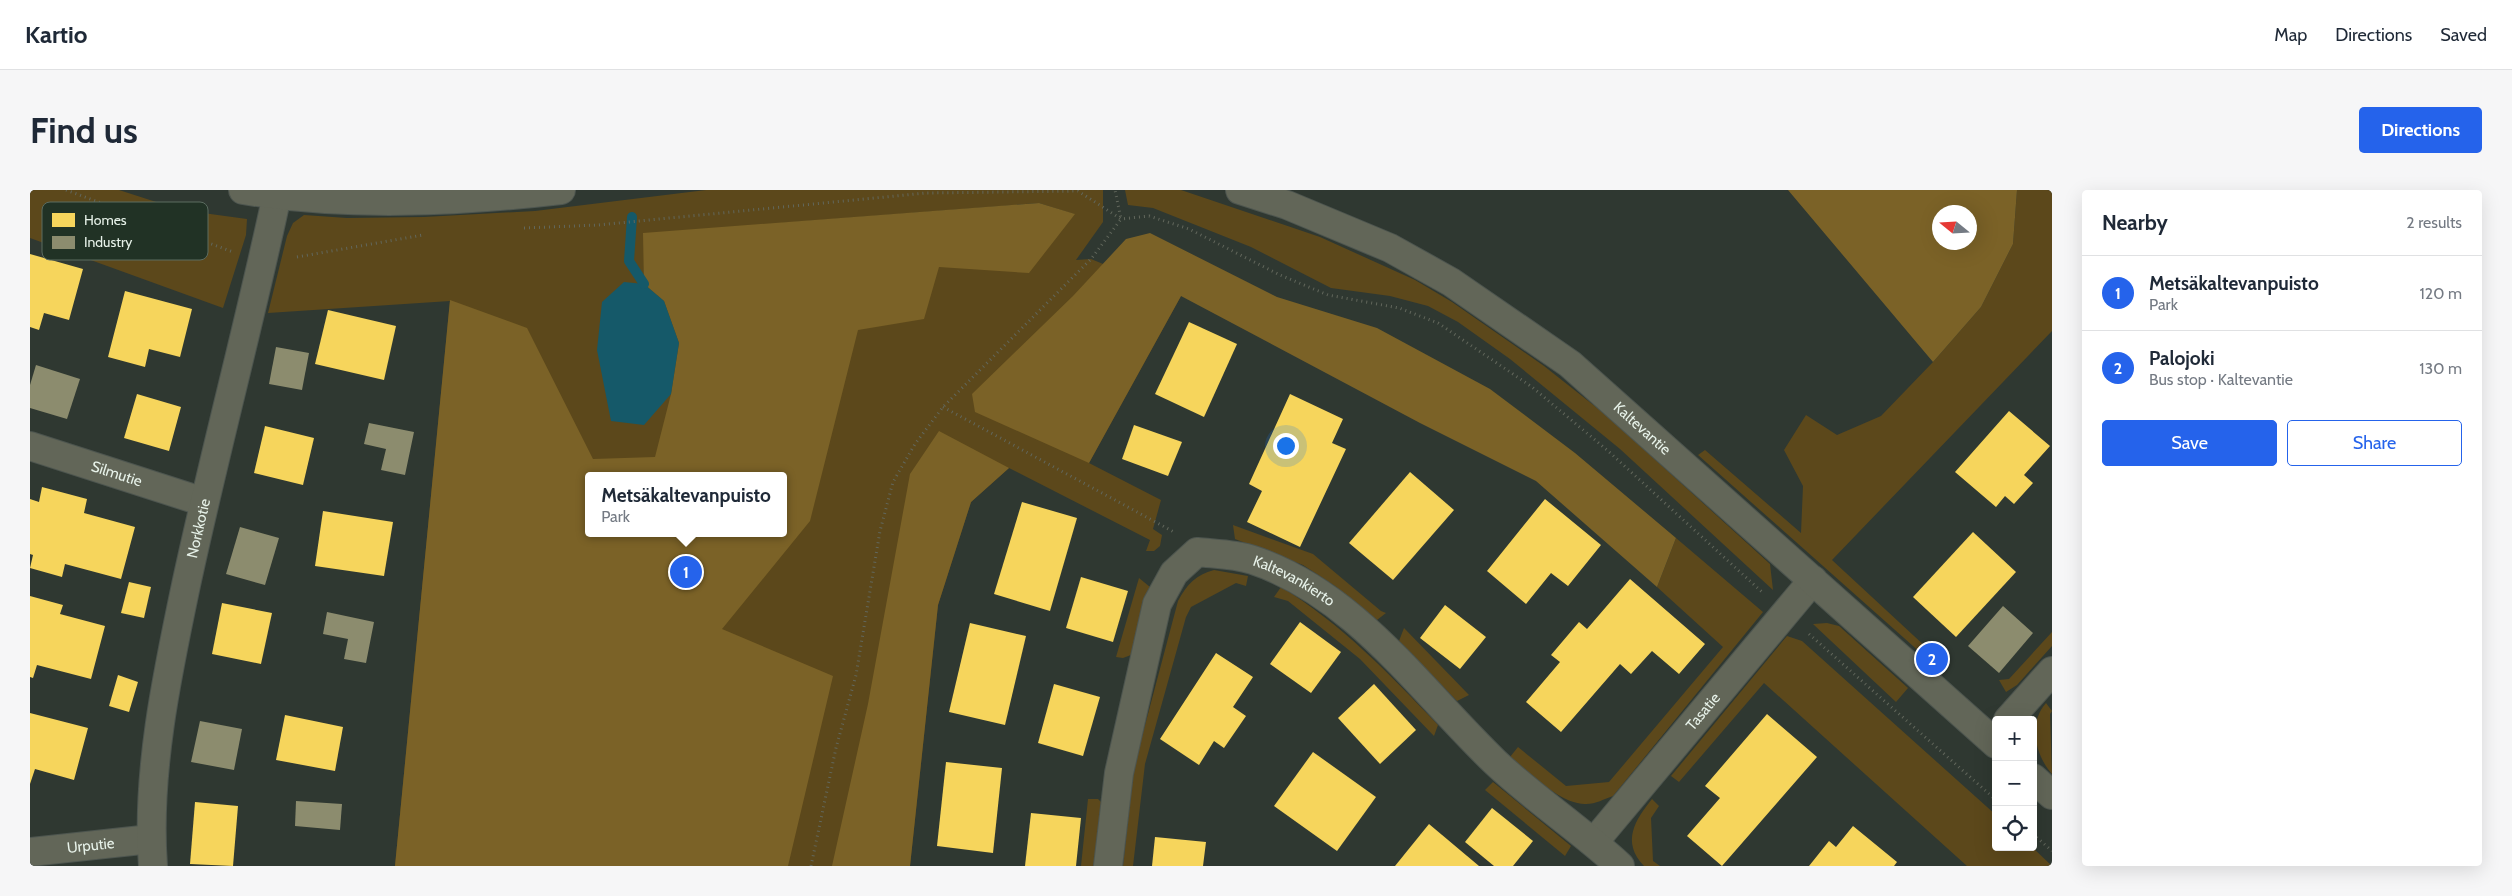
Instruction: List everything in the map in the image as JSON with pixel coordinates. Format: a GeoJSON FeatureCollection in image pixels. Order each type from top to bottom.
{"type":"FeatureCollection","features":[{"type":"Feature","properties":{"kind":"street"},"geometry":{"type":"LineString","coordinates":[[243,190],[277,195],[353,201],[509,196],[562,190]]}},
{"type":"Feature","properties":{"kind":"street","name":"Kaltevantie"},"geometry":{"type":"LineString","coordinates":[[1240,190],[1287,205],[1390,248],[1451,282],[1570,364],[1813,580],[1992,730]]}},
{"type":"Feature","properties":{"kind":"street","name":"Norkkotie"},"geometry":{"type":"LineString","coordinates":[[153,866],[151,839],[152,793],[170,661],[204,502],[277,195]]}},
{"type":"Feature","properties":{"kind":"street","name":"Silmutie"},"geometry":{"type":"LineString","coordinates":[[30,446],[204,502]]}},
{"type":"Feature","properties":{"kind":"street"},"geometry":{"type":"LineString","coordinates":[[1108,866],[1119,773],[1157,604],[1174,573],[1197,552]]}},
{"type":"Feature","properties":{"kind":"street","name":"Kaltevankierto"},"geometry":{"type":"LineString","coordinates":[[1197,552],[1252,559],[1292,575],[1327,598],[1368,632],[1503,770],[1594,842],[1620,866]]}},
{"type":"Feature","properties":{"kind":"street","name":"Tasatie"},"geometry":{"type":"LineString","coordinates":[[1594,842],[1813,580]]}},
{"type":"Feature","properties":{"kind":"street"},"geometry":{"type":"LineString","coordinates":[[2013,716],[2052,671]]}},
{"type":"Feature","properties":{"kind":"street"},"geometry":{"type":"LineString","coordinates":[[2037,782],[2052,795]]}},
{"type":"Feature","properties":{"kind":"street","name":"Urputie"},"geometry":{"type":"LineString","coordinates":[[30,852],[151,839]]}},
{"type":"Feature","properties":{"kind":"path"},"geometry":{"type":"LineString","coordinates":[[617,222],[926,193],[1078,190],[1122,219],[1149,216],[1189,229],[1227,246],[1280,275],[1328,295],[1399,308],[1438,323],[1532,387],[1607,450],[1785,613],[1992,796]]}},
{"type":"Feature","properties":{"kind":"path"},"geometry":{"type":"LineString","coordinates":[[1115,190],[1122,219]]}},
{"type":"Feature","properties":{"kind":"path"},"geometry":{"type":"LineString","coordinates":[[811,866],[836,748],[856,675],[880,531],[893,482],[915,444],[943,406],[1091,259],[1122,219]]}},
{"type":"Feature","properties":{"kind":"path"},"geometry":{"type":"LineString","coordinates":[[943,406],[1168,528],[1197,552]]}},
{"type":"Feature","properties":{"kind":"path"},"geometry":{"type":"LineString","coordinates":[[2037,838],[2052,851]]}},
{"type":"Feature","properties":{"kind":"shaded area"},"geometry":{"type":"Polygon","coordinates":[[[30,190],[119,190],[156,202],[42,202],[42,242],[30,238],[30,190]]]}},
{"type":"Feature","properties":{"kind":"shaded area"},"geometry":{"type":"Polygon","coordinates":[[[706,190],[1103,190],[1103,222],[1076,260],[1091,259],[1181,296],[1089,463],[1161,500],[1153,529],[1162,535],[1160,546],[1154,551],[1146,551],[1150,540],[1009,468],[971,502],[938,605],[910,866],[395,866],[450,301],[268,313],[287,236],[293,223],[304,215],[347,218],[424,217],[535,211],[706,190]],[[1039,203],[769,224],[1074,214],[1039,203]]]}},
{"type":"Feature","properties":{"kind":"shaded area"},"geometry":{"type":"Polygon","coordinates":[[[1125,190],[1181,190],[1320,237],[1415,280],[1452,302],[1544,366],[1606,415],[1770,564],[1773,590],[1620,449],[1510,359],[1458,322],[1428,306],[1390,296],[1331,288],[1251,247],[1153,208],[1128,205],[1125,190]]]}},
{"type":"Feature","properties":{"kind":"shaded area"},"geometry":{"type":"Polygon","coordinates":[[[1788,190],[2017,190],[2013,244],[1981,307],[1933,362],[1788,190]]]}},
{"type":"Feature","properties":{"kind":"shaded area"},"geometry":{"type":"Polygon","coordinates":[[[2017,190],[2052,190],[2052,331],[1832,560],[1927,648],[1922,654],[1698,455],[1705,450],[1801,533],[1803,486],[1784,450],[1806,415],[1837,435],[1881,416],[1933,362],[1981,307],[2013,244],[2017,190]]]}},
{"type":"Feature","properties":{"kind":"shaded area"},"geometry":{"type":"Polygon","coordinates":[[[1039,203],[1075,214],[1029,273],[939,267],[924,319],[858,330],[810,521],[722,629],[833,676],[788,866],[395,866],[450,300],[527,328],[593,459],[655,457],[671,394],[679,343],[664,301],[644,284],[643,233],[1039,203]]]}},
{"type":"Feature","properties":{"kind":"shaded area"},"geometry":{"type":"Polygon","coordinates":[[[208,214],[247,219],[246,235],[223,308],[91,260],[208,260],[208,214]]]}},
{"type":"Feature","properties":{"kind":"shaded area"},"geometry":{"type":"Polygon","coordinates":[[[1150,233],[1277,297],[1377,328],[1490,389],[1575,453],[1676,538],[1657,587],[1536,481],[1420,423],[1181,296],[1089,463],[975,412],[972,394],[1073,296],[1126,239],[1150,233]]]}},
{"type":"Feature","properties":{"kind":"shaded area"},"geometry":{"type":"Polygon","coordinates":[[[939,431],[1009,468],[971,502],[938,605],[910,866],[832,866],[868,704],[910,474],[939,431]]]}},
{"type":"Feature","properties":{"kind":"shaded area"},"geometry":{"type":"Polygon","coordinates":[[[1233,525],[1313,554],[1381,611],[1386,613],[1377,620],[1335,586],[1303,565],[1235,539],[1233,525]]]}},
{"type":"Feature","properties":{"kind":"shaded area"},"geometry":{"type":"Polygon","coordinates":[[[1676,538],[1763,612],[1613,796],[1590,804],[1576,803],[1556,794],[1510,757],[1518,747],[1566,786],[1609,782],[1723,647],[1657,587],[1676,538]]]}},
{"type":"Feature","properties":{"kind":"shaded area"},"geometry":{"type":"Polygon","coordinates":[[[1214,570],[1248,576],[1246,586],[1236,583],[1191,607],[1186,617],[1145,764],[1133,866],[1123,866],[1133,774],[1178,601],[1193,581],[1214,570]]]}},
{"type":"Feature","properties":{"kind":"shaded area"},"geometry":{"type":"Polygon","coordinates":[[[1139,578],[1150,587],[1131,655],[1123,658],[1116,657],[1139,578]]]}},
{"type":"Feature","properties":{"kind":"shaded area"},"geometry":{"type":"Polygon","coordinates":[[[1281,587],[1325,617],[1383,669],[1438,725],[1434,736],[1360,659],[1288,601],[1274,597],[1281,587]]]}},
{"type":"Feature","properties":{"kind":"shaded area"},"geometry":{"type":"Polygon","coordinates":[[[1827,623],[1839,626],[1908,688],[1896,702],[1813,624],[1827,623]]]}},
{"type":"Feature","properties":{"kind":"shaded area"},"geometry":{"type":"Polygon","coordinates":[[[1404,628],[1469,695],[1457,701],[1399,641],[1404,628]]]}},
{"type":"Feature","properties":{"kind":"shaded area"},"geometry":{"type":"Polygon","coordinates":[[[2052,632],[2052,646],[2017,685],[2006,692],[1999,680],[2009,679],[2052,632]]]}},
{"type":"Feature","properties":{"kind":"shaded area"},"geometry":{"type":"Polygon","coordinates":[[[1787,636],[1802,641],[1992,811],[1992,851],[2036,851],[2052,866],[1967,866],[1764,683],[1679,782],[1671,776],[1787,636]]]}},
{"type":"Feature","properties":{"kind":"shaded area"},"geometry":{"type":"Polygon","coordinates":[[[2046,703],[2052,711],[2050,714],[2052,774],[2041,758],[2037,744],[2037,720],[2040,711],[2046,703]]]}},
{"type":"Feature","properties":{"kind":"shaded area"},"geometry":{"type":"Polygon","coordinates":[[[1493,782],[1571,846],[1565,856],[1485,790],[1493,782]]]}},
{"type":"Feature","properties":{"kind":"shaded area"},"geometry":{"type":"Polygon","coordinates":[[[1088,799],[1098,799],[1102,803],[1094,866],[1081,866],[1088,799]]]}},
{"type":"Feature","properties":{"kind":"shaded area"},"geometry":{"type":"Polygon","coordinates":[[[1652,799],[1659,806],[1651,818],[1653,861],[1660,866],[1644,866],[1633,848],[1633,831],[1640,815],[1652,799]]]}},
{"type":"Feature","properties":{"kind":"water"},"geometry":{"type":"Polygon","coordinates":[[[624,282],[644,284],[664,301],[679,343],[671,394],[644,425],[611,421],[597,350],[602,302],[624,282]]]}},
{"type":"Feature","properties":{"kind":"building: Homes"},"geometry":{"type":"Polygon","coordinates":[[[30,254],[42,257],[42,260],[51,260],[83,269],[69,320],[44,313],[39,330],[30,327],[30,254]]]}},
{"type":"Feature","properties":{"kind":"building: Homes"},"geometry":{"type":"Polygon","coordinates":[[[125,291],[192,309],[180,357],[149,349],[145,367],[108,357],[125,291]]]}},
{"type":"Feature","properties":{"kind":"building: Homes"},"geometry":{"type":"Polygon","coordinates":[[[328,310],[396,326],[384,380],[315,364],[328,310]]]}},
{"type":"Feature","properties":{"kind":"building: Homes"},"geometry":{"type":"Polygon","coordinates":[[[1189,322],[1237,344],[1204,417],[1155,394],[1189,322]]]}},
{"type":"Feature","properties":{"kind":"building: Homes"},"geometry":{"type":"Polygon","coordinates":[[[137,394],[181,407],[169,451],[124,438],[137,394]]]}},
{"type":"Feature","properties":{"kind":"building: Homes"},"geometry":{"type":"Polygon","coordinates":[[[1290,394],[1343,419],[1332,443],[1346,449],[1300,547],[1247,522],[1262,491],[1249,484],[1290,394]]]}},
{"type":"Feature","properties":{"kind":"building: Homes"},"geometry":{"type":"Polygon","coordinates":[[[2009,411],[2050,446],[2024,475],[2033,483],[2014,504],[2005,496],[1996,507],[1955,472],[2009,411]]]}},
{"type":"Feature","properties":{"kind":"building: Homes"},"geometry":{"type":"Polygon","coordinates":[[[1134,425],[1182,442],[1168,476],[1122,459],[1134,425]]]}},
{"type":"Feature","properties":{"kind":"building: Homes"},"geometry":{"type":"Polygon","coordinates":[[[265,426],[314,438],[303,485],[254,473],[265,426]]]}},
{"type":"Feature","properties":{"kind":"building: Homes"},"geometry":{"type":"Polygon","coordinates":[[[1410,472],[1454,510],[1393,580],[1349,543],[1410,472]]]}},
{"type":"Feature","properties":{"kind":"building: Homes"},"geometry":{"type":"Polygon","coordinates":[[[42,487],[87,499],[84,513],[135,527],[121,579],[65,564],[62,577],[30,568],[33,555],[30,554],[30,499],[39,502],[42,487]]]}},
{"type":"Feature","properties":{"kind":"building: Homes"},"geometry":{"type":"Polygon","coordinates":[[[1545,499],[1601,545],[1568,586],[1551,573],[1526,604],[1487,571],[1545,499]]]}},
{"type":"Feature","properties":{"kind":"building: Homes"},"geometry":{"type":"Polygon","coordinates":[[[1022,502],[1077,518],[1050,611],[994,594],[1022,502]]]}},
{"type":"Feature","properties":{"kind":"building: Homes"},"geometry":{"type":"Polygon","coordinates":[[[323,511],[393,522],[384,576],[315,566],[323,511]]]}},
{"type":"Feature","properties":{"kind":"building: Homes"},"geometry":{"type":"Polygon","coordinates":[[[1973,532],[2016,572],[1956,637],[1913,597],[1973,532]]]}},
{"type":"Feature","properties":{"kind":"building: Homes"},"geometry":{"type":"Polygon","coordinates":[[[1081,577],[1128,591],[1113,642],[1066,628],[1081,577]]]}},
{"type":"Feature","properties":{"kind":"building: Homes"},"geometry":{"type":"Polygon","coordinates":[[[1630,579],[1705,644],[1679,674],[1652,651],[1631,674],[1620,664],[1561,732],[1526,702],[1560,662],[1551,655],[1579,622],[1587,629],[1630,579]]]}},
{"type":"Feature","properties":{"kind":"building: Homes"},"geometry":{"type":"Polygon","coordinates":[[[129,582],[151,587],[144,618],[121,613],[129,582]]]}},
{"type":"Feature","properties":{"kind":"building: Homes"},"geometry":{"type":"Polygon","coordinates":[[[30,596],[63,605],[60,614],[105,626],[91,679],[37,665],[33,678],[30,677],[30,596]]]}},
{"type":"Feature","properties":{"kind":"building: Homes"},"geometry":{"type":"Polygon","coordinates":[[[222,603],[272,613],[261,664],[212,654],[222,603]]]}},
{"type":"Feature","properties":{"kind":"building: Homes"},"geometry":{"type":"Polygon","coordinates":[[[1445,605],[1486,637],[1460,669],[1420,638],[1445,605]]]}},
{"type":"Feature","properties":{"kind":"building: Homes"},"geometry":{"type":"Polygon","coordinates":[[[1300,622],[1341,652],[1311,693],[1270,664],[1300,622]]]}},
{"type":"Feature","properties":{"kind":"building: Homes"},"geometry":{"type":"Polygon","coordinates":[[[970,623],[1026,636],[1005,725],[949,712],[970,623]]]}},
{"type":"Feature","properties":{"kind":"building: Homes"},"geometry":{"type":"Polygon","coordinates":[[[1216,653],[1253,677],[1233,707],[1246,716],[1224,748],[1214,741],[1199,765],[1160,739],[1216,653]]]}},
{"type":"Feature","properties":{"kind":"building: Homes"},"geometry":{"type":"Polygon","coordinates":[[[118,675],[138,682],[129,712],[109,706],[118,675]]]}},
{"type":"Feature","properties":{"kind":"building: Homes"},"geometry":{"type":"Polygon","coordinates":[[[1054,684],[1100,697],[1083,756],[1038,743],[1054,684]]]}},
{"type":"Feature","properties":{"kind":"building: Homes"},"geometry":{"type":"Polygon","coordinates":[[[1374,684],[1416,730],[1380,764],[1338,718],[1374,684]]]}},
{"type":"Feature","properties":{"kind":"building: Homes"},"geometry":{"type":"Polygon","coordinates":[[[30,713],[88,728],[74,780],[35,769],[30,784],[30,713]]]}},
{"type":"Feature","properties":{"kind":"building: Homes"},"geometry":{"type":"Polygon","coordinates":[[[1767,714],[1817,757],[1722,866],[1687,836],[1720,798],[1705,786],[1767,714]]]}},
{"type":"Feature","properties":{"kind":"building: Homes"},"geometry":{"type":"Polygon","coordinates":[[[285,715],[343,727],[335,771],[276,760],[285,715]]]}},
{"type":"Feature","properties":{"kind":"building: Homes"},"geometry":{"type":"Polygon","coordinates":[[[1313,752],[1376,797],[1337,851],[1274,806],[1313,752]]]}},
{"type":"Feature","properties":{"kind":"building: Homes"},"geometry":{"type":"Polygon","coordinates":[[[946,762],[1002,768],[993,853],[937,846],[946,762]]]}},
{"type":"Feature","properties":{"kind":"building: Homes"},"geometry":{"type":"Polygon","coordinates":[[[195,802],[238,806],[233,866],[190,864],[195,802]]]}},
{"type":"Feature","properties":{"kind":"building: Homes"},"geometry":{"type":"Polygon","coordinates":[[[1492,808],[1533,841],[1513,866],[1494,866],[1465,842],[1492,808]]]}},
{"type":"Feature","properties":{"kind":"building: Homes"},"geometry":{"type":"Polygon","coordinates":[[[1031,813],[1081,818],[1076,866],[1025,866],[1031,813]]]}},
{"type":"Feature","properties":{"kind":"building: Homes"},"geometry":{"type":"Polygon","coordinates":[[[1429,824],[1479,866],[1395,866],[1429,824]]]}},
{"type":"Feature","properties":{"kind":"building: Homes"},"geometry":{"type":"Polygon","coordinates":[[[1853,826],[1897,862],[1894,866],[1809,866],[1829,841],[1836,847],[1853,826]]]}},
{"type":"Feature","properties":{"kind":"building: Homes"},"geometry":{"type":"Polygon","coordinates":[[[1155,837],[1206,842],[1203,866],[1152,866],[1155,837]]]}},
{"type":"Feature","properties":{"kind":"building: Industry"},"geometry":{"type":"Polygon","coordinates":[[[276,347],[309,353],[302,390],[269,384],[276,347]]]}},
{"type":"Feature","properties":{"kind":"building: Industry"},"geometry":{"type":"Polygon","coordinates":[[[36,365],[80,379],[67,419],[30,408],[30,385],[36,365]]]}},
{"type":"Feature","properties":{"kind":"building: Industry"},"geometry":{"type":"Polygon","coordinates":[[[369,423],[414,432],[405,475],[381,470],[386,449],[364,444],[369,423]]]}},
{"type":"Feature","properties":{"kind":"building: Industry"},"geometry":{"type":"Polygon","coordinates":[[[240,527],[279,538],[265,585],[226,574],[240,527]]]}},
{"type":"Feature","properties":{"kind":"building: Industry"},"geometry":{"type":"Polygon","coordinates":[[[2003,606],[2033,633],[1999,673],[1968,646],[2003,606]]]}},
{"type":"Feature","properties":{"kind":"building: Industry"},"geometry":{"type":"Polygon","coordinates":[[[327,612],[374,622],[366,663],[344,659],[348,639],[323,634],[327,612]]]}},
{"type":"Feature","properties":{"kind":"building: Industry"},"geometry":{"type":"Polygon","coordinates":[[[200,721],[242,729],[234,770],[191,762],[200,721]]]}},
{"type":"Feature","properties":{"kind":"building: Industry"},"geometry":{"type":"Polygon","coordinates":[[[296,801],[342,804],[340,830],[295,826],[296,801]]]}},
{"type":"Feature","properties":{"kind":"waterway"},"geometry":{"type":"LineString","coordinates":[[632,217],[629,261],[644,284]]}},
{"type":"Feature","properties":{"kind":"place","name":"Metsäkaltevanpuisto"},"geometry":{"type":"Point","coordinates":[686,572]}},
{"type":"Feature","properties":{"kind":"place","name":"Palojoki"},"geometry":{"type":"Point","coordinates":[1932,659]}}]}
